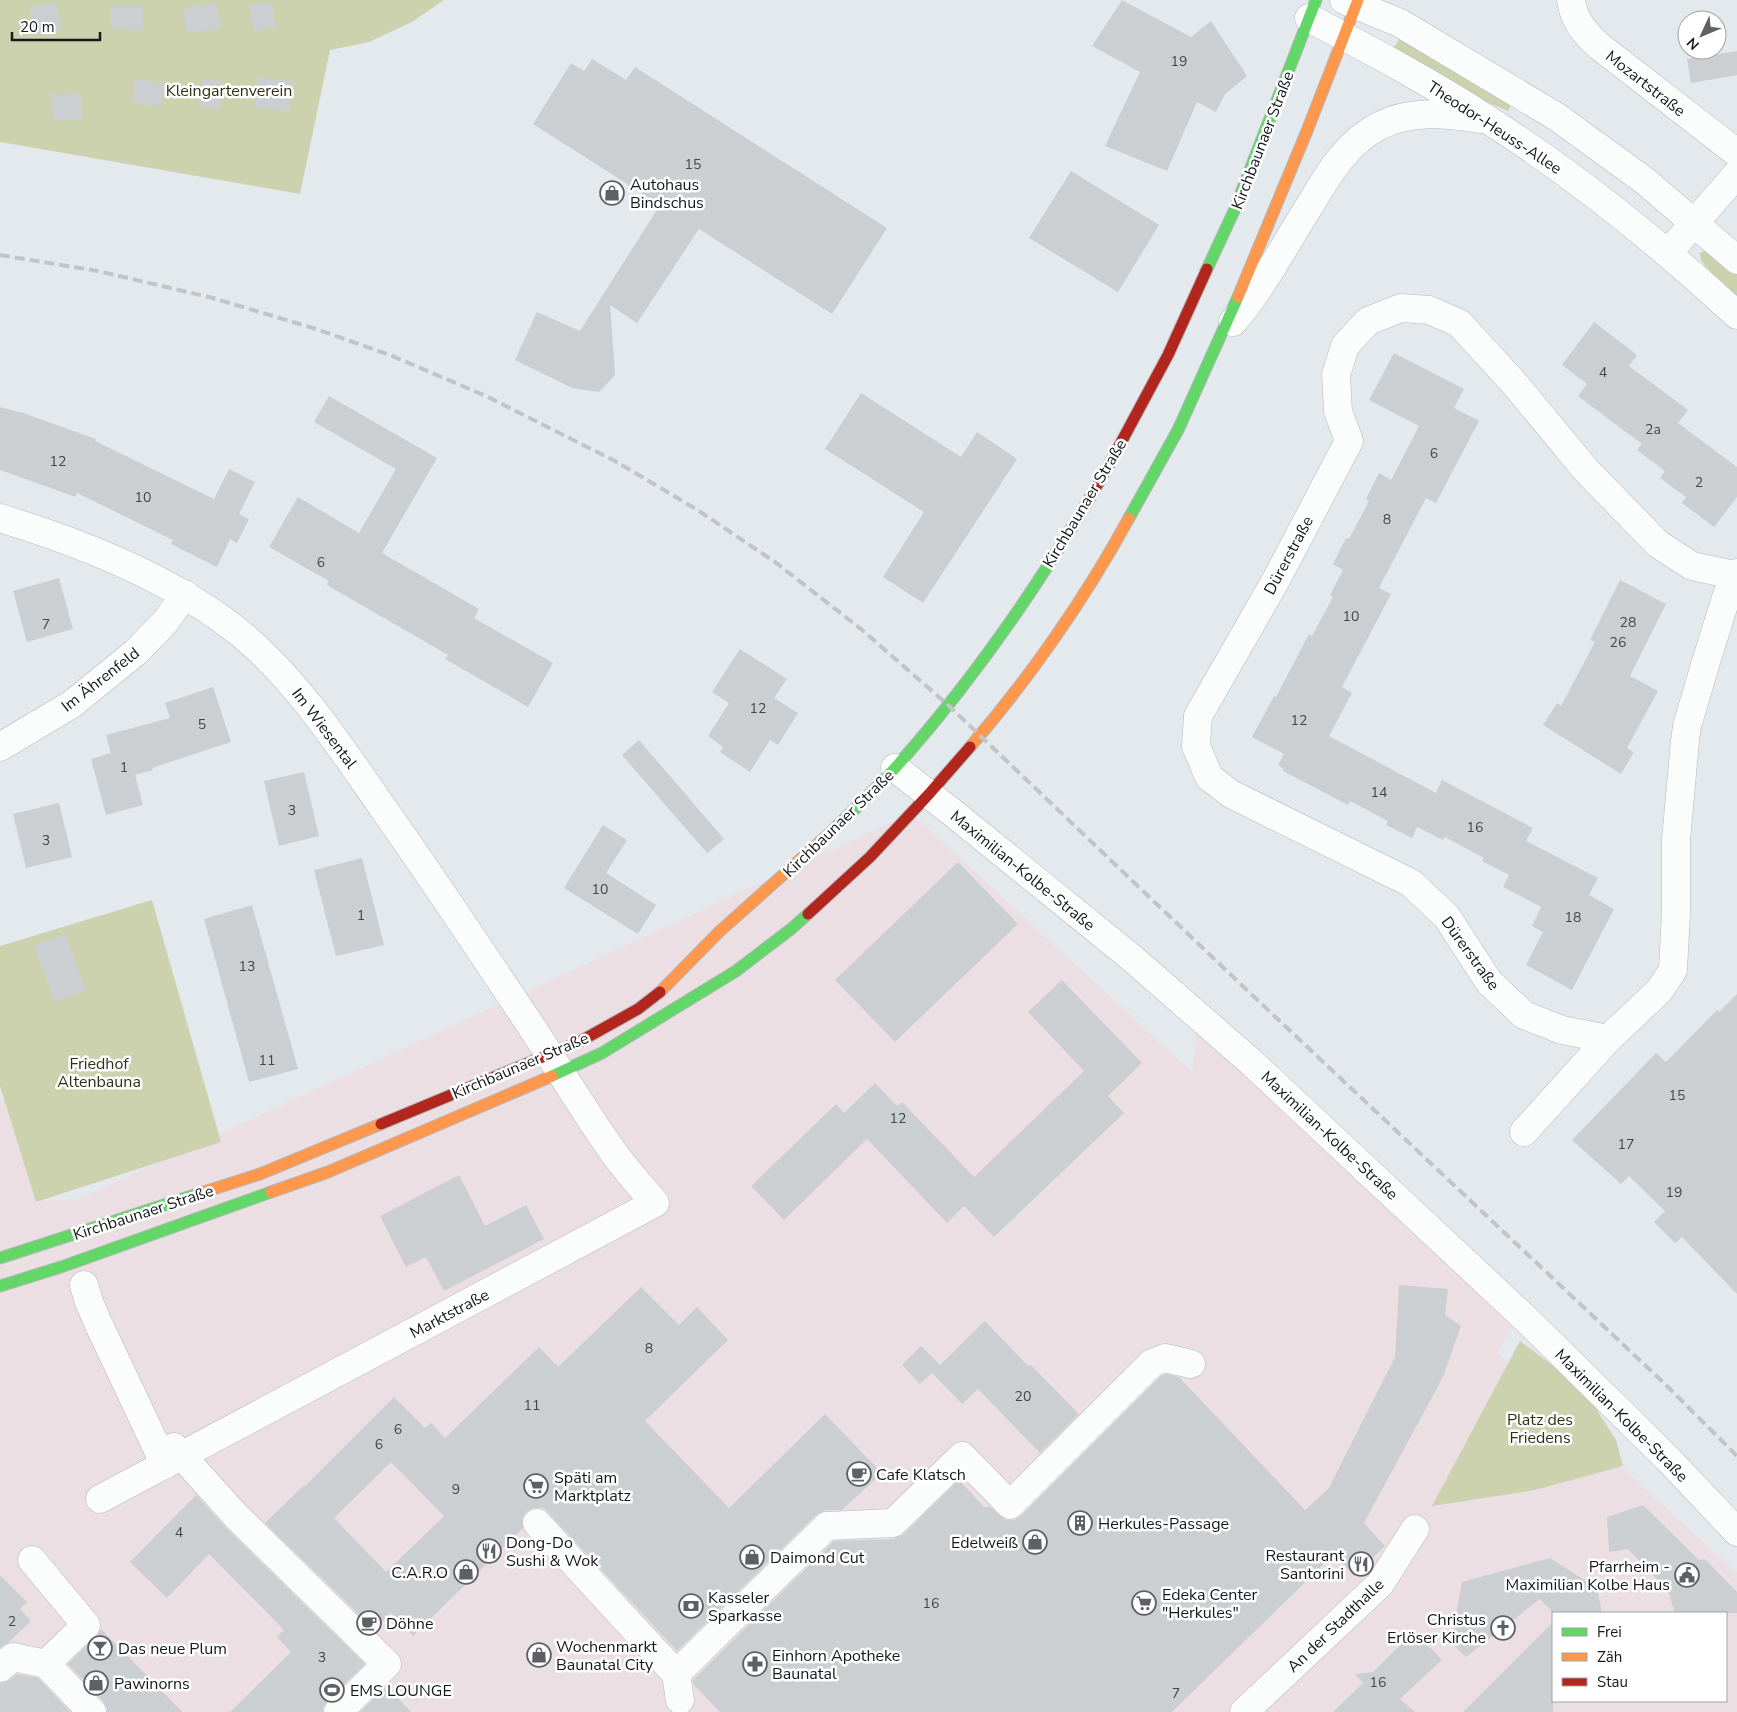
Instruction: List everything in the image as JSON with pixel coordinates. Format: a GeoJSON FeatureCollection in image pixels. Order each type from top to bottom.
{"type":"FeatureCollection","features":[{"type":"Feature","properties":{"kind":"street"},"geometry":{"type":"LineString","coordinates":[[1382,0],[1400,23]]}},
{"type":"Feature","properties":{"kind":"street","name":"Mozartstraße"},"geometry":{"type":"LineString","coordinates":[[1571,0],[1573,13],[1584,31],[1599,46],[1737,154]]}},
{"type":"Feature","properties":{"kind":"street"},"geometry":{"type":"LineString","coordinates":[[1353,2],[1400,23],[1557,117],[1645,181],[1737,260]]}},
{"type":"Feature","properties":{"kind":"street","name":"Kirchbaunaer Straße"},"geometry":{"type":"LineString","coordinates":[[0,1258],[260,1174],[555,1063],[602,1053],[736,970],[791,930],[870,857],[929,794],[980,735],[1053,640],[1113,548],[1178,430],[1223,333],[1344,37],[1353,2]]}},
{"type":"Feature","properties":{"kind":"street","name":"Kirchbaunaer Straße"},"geometry":{"type":"LineString","coordinates":[[0,1286],[61,1267],[328,1172],[555,1063],[579,1042],[638,1009],[661,991],[719,932],[826,839],[894,768],[948,705],[1019,609],[1067,536],[1109,465],[1168,355],[1210,265],[1234,211],[1312,9]]}},
{"type":"Feature","properties":{"kind":"street","name":"Theodor-Heuss-Allee"},"geometry":{"type":"LineString","coordinates":[[1312,9],[1344,37],[1490,120],[1595,194],[1668,254],[1737,315]]}},
{"type":"Feature","properties":{"kind":"street","name":"Kirchbaunaer Straße"},"geometry":{"type":"LineString","coordinates":[[1223,333],[1242,311],[1341,156],[1362,137],[1379,126],[1397,119],[1421,114],[1448,114],[1490,120]]}},
{"type":"Feature","properties":{"kind":"street"},"geometry":{"type":"LineString","coordinates":[[1668,254],[1737,174]]}},
{"type":"Feature","properties":{"kind":"street","name":"Dürerstraße"},"geometry":{"type":"LineString","coordinates":[[1524,1132],[1608,1039],[1659,990],[1673,970],[1676,913],[1676,840],[1686,734],[1726,598],[1736,574],[1692,566],[1658,544],[1585,469],[1514,383],[1459,323],[1429,310],[1401,308],[1368,321],[1345,346],[1336,375],[1338,411],[1349,441],[1276,580],[1198,716],[1196,746],[1209,777],[1231,794],[1411,882],[1447,917],[1489,982],[1524,1016],[1562,1030],[1608,1039]]}},
{"type":"Feature","properties":{"kind":"street","name":"Im Wiesental"},"geometry":{"type":"LineString","coordinates":[[0,518],[27,526],[117,561],[185,594],[242,634],[268,658],[290,682],[338,744],[463,923],[555,1063]]}},
{"type":"Feature","properties":{"kind":"street","name":"Im Ährenfeld"},"geometry":{"type":"LineString","coordinates":[[0,747],[72,704],[136,652],[166,622],[185,594]]}},
{"type":"Feature","properties":{"kind":"street","name":"Maximilian-Kolbe-Straße"},"geometry":{"type":"LineString","coordinates":[[894,768],[929,794],[1132,960],[1251,1062],[1527,1320],[1669,1460],[1737,1532]]}},
{"type":"Feature","properties":{"kind":"street","name":"Marktstraße"},"geometry":{"type":"LineString","coordinates":[[100,1499],[174,1456],[229,1431],[655,1203],[610,1148],[555,1063]]}},
{"type":"Feature","properties":{"kind":"street"},"geometry":{"type":"LineString","coordinates":[[84,1285],[96,1318],[174,1456],[387,1664],[338,1712]]}},
{"type":"Feature","properties":{"kind":"street"},"geometry":{"type":"LineString","coordinates":[[537,1524],[678,1700],[827,1526],[893,1523],[962,1456],[1010,1505],[1152,1363],[1165,1358],[1191,1364]]}},
{"type":"Feature","properties":{"kind":"street","name":"An der Stadthalle"},"geometry":{"type":"LineString","coordinates":[[1244,1712],[1380,1584],[1415,1529]]}},
{"type":"Feature","properties":{"kind":"street"},"geometry":{"type":"LineString","coordinates":[[32,1560],[86,1625],[46,1664]]}},
{"type":"Feature","properties":{"kind":"street"},"geometry":{"type":"LineString","coordinates":[[0,1668],[13,1657],[46,1664],[92,1712]]}},
{"type":"Feature","properties":{"kind":"shaded area"},"geometry":{"type":"Polygon","coordinates":[[[911,813],[1192,1072],[1198,1021],[1517,1318],[1498,1353],[1737,1573],[1737,1712],[0,1712],[0,1100],[4,1099],[36,1202],[79,1199],[911,813]]]}},
{"type":"Feature","properties":{"kind":"green space","name":"Kleingartenverein"},"geometry":{"type":"Polygon","coordinates":[[[0,0],[444,0],[412,22],[369,42],[330,50],[300,194],[0,142],[0,0]]]}},
{"type":"Feature","properties":{"kind":"green space"},"geometry":{"type":"Polygon","coordinates":[[[1401,36],[1511,105],[1508,111],[1441,82],[1390,54],[1401,36]]]}},
{"type":"Feature","properties":{"kind":"green space"},"geometry":{"type":"Polygon","coordinates":[[[1706,250],[1737,274],[1737,298],[1701,260],[1700,253],[1706,250]]]}},
{"type":"Feature","properties":{"kind":"green space","name":"Friedhof Altenbauna"},"geometry":{"type":"Polygon","coordinates":[[[152,900],[221,1142],[36,1202],[0,1086],[0,946],[152,900]]]}},
{"type":"Feature","properties":{"kind":"green space","name":"Platz des Friedens"},"geometry":{"type":"Polygon","coordinates":[[[1520,1341],[1583,1388],[1616,1440],[1623,1466],[1535,1490],[1432,1506],[1520,1341]]]}},
{"type":"Feature","properties":{"kind":"building"},"geometry":{"type":"Polygon","coordinates":[[[1122,0],[1191,37],[1211,21],[1247,76],[1225,94],[1216,112],[1197,102],[1167,171],[1105,146],[1140,72],[1092,46],[1122,0]]]}},
{"type":"Feature","properties":{"kind":"building"},"geometry":{"type":"Polygon","coordinates":[[[56,2],[62,30],[35,35],[29,8],[56,2]]]}},
{"type":"Feature","properties":{"kind":"building"},"geometry":{"type":"Polygon","coordinates":[[[272,2],[276,27],[254,31],[249,6],[272,2]]]}},
{"type":"Feature","properties":{"kind":"building"},"geometry":{"type":"Polygon","coordinates":[[[216,3],[221,28],[187,34],[183,9],[216,3]]]}},
{"type":"Feature","properties":{"kind":"building"},"geometry":{"type":"Polygon","coordinates":[[[111,6],[143,6],[143,30],[111,29],[111,6]]]}},
{"type":"Feature","properties":{"kind":"building"},"geometry":{"type":"Polygon","coordinates":[[[1737,51],[1737,75],[1691,83],[1687,60],[1727,60],[1727,53],[1737,51]]]}},
{"type":"Feature","properties":{"kind":"building"},"geometry":{"type":"Polygon","coordinates":[[[592,59],[626,80],[635,67],[887,228],[832,314],[699,229],[637,323],[610,305],[615,375],[599,392],[572,388],[515,360],[537,312],[580,331],[660,205],[533,124],[571,63],[584,71],[592,59]]]}},
{"type":"Feature","properties":{"kind":"building"},"geometry":{"type":"Polygon","coordinates":[[[258,77],[293,82],[289,111],[254,107],[258,77]]]}},
{"type":"Feature","properties":{"kind":"building"},"geometry":{"type":"Polygon","coordinates":[[[135,79],[165,84],[161,107],[132,103],[135,79]]]}},
{"type":"Feature","properties":{"kind":"building"},"geometry":{"type":"Polygon","coordinates":[[[202,79],[224,82],[220,110],[198,106],[202,79]]]}},
{"type":"Feature","properties":{"kind":"building"},"geometry":{"type":"Polygon","coordinates":[[[81,93],[82,119],[53,121],[52,94],[81,93]]]}},
{"type":"Feature","properties":{"kind":"building"},"geometry":{"type":"Polygon","coordinates":[[[1071,171],[1159,225],[1118,292],[1029,238],[1071,171]]]}},
{"type":"Feature","properties":{"kind":"building"},"geometry":{"type":"Polygon","coordinates":[[[1594,322],[1637,355],[1629,366],[1688,410],[1678,423],[1737,467],[1737,497],[1714,527],[1682,503],[1686,497],[1660,478],[1665,471],[1637,450],[1642,444],[1578,396],[1587,384],[1562,365],[1594,322]]]}},
{"type":"Feature","properties":{"kind":"building"},"geometry":{"type":"Polygon","coordinates":[[[1394,353],[1464,389],[1454,408],[1479,421],[1436,503],[1426,498],[1379,588],[1391,594],[1342,687],[1352,693],[1329,736],[1436,793],[1442,780],[1533,828],[1526,841],[1598,878],[1589,895],[1614,909],[1572,990],[1526,965],[1543,932],[1532,926],[1541,907],[1503,887],[1509,875],[1482,861],[1484,858],[1445,837],[1443,840],[1417,827],[1412,838],[1386,825],[1388,821],[1350,801],[1348,805],[1283,771],[1284,769],[1278,765],[1284,754],[1252,737],[1274,696],[1276,697],[1309,634],[1312,636],[1333,597],[1330,595],[1343,570],[1333,564],[1346,538],[1349,539],[1369,501],[1366,499],[1379,473],[1391,480],[1419,426],[1369,400],[1394,353]]]}},
{"type":"Feature","properties":{"kind":"building"},"geometry":{"type":"Polygon","coordinates":[[[861,393],[961,457],[977,432],[1017,459],[923,603],[883,577],[924,512],[825,449],[861,393]]]}},
{"type":"Feature","properties":{"kind":"building"},"geometry":{"type":"Polygon","coordinates":[[[329,396],[437,458],[382,553],[479,609],[474,618],[553,663],[528,707],[445,659],[448,655],[327,585],[329,581],[269,547],[298,497],[359,533],[396,469],[314,422],[329,396]]]}},
{"type":"Feature","properties":{"kind":"building"},"geometry":{"type":"Polygon","coordinates":[[[0,407],[23,413],[96,439],[95,441],[214,499],[229,469],[255,482],[239,514],[249,519],[237,543],[230,539],[217,567],[171,544],[173,540],[77,493],[76,497],[0,470],[0,407]]]}},
{"type":"Feature","properties":{"kind":"building"},"geometry":{"type":"Polygon","coordinates":[[[59,578],[73,629],[27,642],[13,591],[59,578]]]}},
{"type":"Feature","properties":{"kind":"building"},"geometry":{"type":"Polygon","coordinates":[[[1620,580],[1666,604],[1630,676],[1658,691],[1627,748],[1634,752],[1621,774],[1543,725],[1557,703],[1561,706],[1595,642],[1590,640],[1620,580]]]}},
{"type":"Feature","properties":{"kind":"building"},"geometry":{"type":"Polygon","coordinates":[[[740,649],[787,679],[774,698],[798,713],[778,745],[770,740],[750,772],[720,752],[723,747],[708,736],[729,703],[712,692],[740,649]]]}},
{"type":"Feature","properties":{"kind":"building"},"geometry":{"type":"Polygon","coordinates":[[[213,687],[231,742],[135,775],[143,805],[106,815],[91,759],[111,753],[106,735],[170,718],[165,703],[213,687]]]}},
{"type":"Feature","properties":{"kind":"building"},"geometry":{"type":"Polygon","coordinates":[[[639,740],[724,839],[707,853],[622,755],[639,740]]]}},
{"type":"Feature","properties":{"kind":"building"},"geometry":{"type":"Polygon","coordinates":[[[304,772],[319,836],[279,846],[264,781],[304,772]]]}},
{"type":"Feature","properties":{"kind":"building"},"geometry":{"type":"Polygon","coordinates":[[[59,803],[72,857],[26,868],[13,814],[59,803]]]}},
{"type":"Feature","properties":{"kind":"building"},"geometry":{"type":"Polygon","coordinates":[[[603,825],[627,840],[606,873],[656,905],[638,934],[564,888],[603,825]]]}},
{"type":"Feature","properties":{"kind":"building"},"geometry":{"type":"Polygon","coordinates":[[[362,858],[384,945],[336,956],[314,870],[362,858]]]}},
{"type":"Feature","properties":{"kind":"building"},"geometry":{"type":"Polygon","coordinates":[[[958,862],[1018,924],[895,1042],[835,980],[958,862]]]}},
{"type":"Feature","properties":{"kind":"building"},"geometry":{"type":"Polygon","coordinates":[[[252,905],[298,1069],[249,1082],[204,919],[252,905]]]}},
{"type":"Feature","properties":{"kind":"building"},"geometry":{"type":"Polygon","coordinates":[[[66,934],[86,991],[54,1002],[34,946],[66,934]]]}},
{"type":"Feature","properties":{"kind":"building"},"geometry":{"type":"Polygon","coordinates":[[[1062,980],[1142,1063],[1108,1096],[1124,1113],[994,1237],[964,1206],[947,1223],[867,1139],[784,1220],[751,1186],[836,1104],[844,1113],[875,1083],[897,1106],[902,1102],[974,1177],[1084,1071],[1028,1012],[1062,980]]]}},
{"type":"Feature","properties":{"kind":"building"},"geometry":{"type":"Polygon","coordinates":[[[1737,994],[1737,1294],[1682,1237],[1675,1243],[1654,1222],[1665,1211],[1629,1176],[1621,1184],[1572,1140],[1656,1053],[1666,1062],[1717,1010],[1719,1012],[1737,994]]]}},
{"type":"Feature","properties":{"kind":"building"},"geometry":{"type":"Polygon","coordinates":[[[459,1175],[485,1226],[526,1205],[544,1239],[444,1291],[426,1257],[406,1267],[380,1216],[459,1175]]]}},
{"type":"Feature","properties":{"kind":"building","name":"Herkules-Passage"},"geometry":{"type":"Polygon","coordinates":[[[1399,1285],[1448,1289],[1445,1315],[1461,1326],[1443,1377],[1364,1523],[1385,1546],[1354,1576],[1334,1554],[1172,1712],[720,1712],[693,1684],[693,1680],[834,1541],[894,1539],[903,1535],[959,1480],[984,1507],[990,1507],[1005,1520],[1014,1520],[1021,1516],[1161,1376],[1166,1374],[1179,1377],[1305,1510],[1329,1488],[1395,1357],[1399,1285]]]}},
{"type":"Feature","properties":{"kind":"building"},"geometry":{"type":"Polygon","coordinates":[[[641,1287],[679,1325],[697,1307],[728,1340],[645,1421],[729,1508],[825,1414],[882,1473],[842,1510],[826,1510],[816,1515],[677,1651],[544,1508],[533,1508],[526,1512],[522,1519],[523,1528],[413,1636],[391,1613],[374,1629],[265,1523],[394,1397],[425,1428],[431,1423],[445,1438],[539,1347],[558,1367],[641,1287]],[[391,1462],[334,1518],[386,1572],[444,1516],[391,1462]]]}},
{"type":"Feature","properties":{"kind":"building"},"geometry":{"type":"Polygon","coordinates":[[[985,1321],[1028,1366],[1030,1364],[1079,1414],[1040,1453],[978,1389],[962,1404],[932,1373],[920,1384],[902,1365],[921,1346],[940,1365],[985,1321]]]}},
{"type":"Feature","properties":{"kind":"building"},"geometry":{"type":"Polygon","coordinates":[[[196,1495],[225,1527],[365,1664],[327,1701],[323,1707],[323,1712],[230,1712],[291,1652],[277,1637],[284,1630],[209,1554],[167,1598],[130,1562],[196,1495]]]}},
{"type":"Feature","properties":{"kind":"building","name":"Pfarrheim - Maximilian Kolbe Haus"},"geometry":{"type":"Polygon","coordinates":[[[1643,1505],[1699,1560],[1705,1559],[1737,1592],[1737,1613],[1675,1612],[1668,1591],[1628,1549],[1609,1552],[1607,1517],[1643,1505]]]}},
{"type":"Feature","properties":{"kind":"building","name":"Christus Erlöser Kirche"},"geometry":{"type":"Polygon","coordinates":[[[1550,1558],[1597,1588],[1602,1612],[1552,1612],[1540,1599],[1466,1657],[1451,1642],[1462,1582],[1550,1558]]]}},
{"type":"Feature","properties":{"kind":"building"},"geometry":{"type":"Polygon","coordinates":[[[0,1575],[27,1602],[20,1609],[31,1621],[0,1648],[0,1575]]]}},
{"type":"Feature","properties":{"kind":"building"},"geometry":{"type":"Polygon","coordinates":[[[1552,1623],[1553,1712],[1463,1712],[1552,1623]]]}},
{"type":"Feature","properties":{"kind":"building"},"geometry":{"type":"Polygon","coordinates":[[[101,1629],[182,1712],[107,1712],[103,1701],[68,1664],[97,1636],[101,1629]]]}},
{"type":"Feature","properties":{"kind":"building"},"geometry":{"type":"Polygon","coordinates":[[[1414,1631],[1442,1660],[1400,1699],[1415,1712],[1333,1712],[1363,1683],[1355,1674],[1373,1672],[1414,1631]]]}},
{"type":"Feature","properties":{"kind":"building"},"geometry":{"type":"Polygon","coordinates":[[[17,1674],[38,1678],[70,1712],[0,1712],[0,1683],[10,1680],[17,1674]]]}},
{"type":"Feature","properties":{"kind":"building"},"geometry":{"type":"Polygon","coordinates":[[[387,1686],[411,1712],[360,1712],[387,1686]]]}},
{"type":"Feature","properties":{"kind":"railway"},"geometry":{"type":"LineString","coordinates":[[0,255],[98,271],[213,298],[316,329],[390,355],[486,396],[615,461],[696,509],[775,562],[861,629],[948,705],[1665,1384],[1737,1456]]}},
{"type":"Feature","properties":{"kind":"traffic: fast"},"geometry":{"type":"LineString","coordinates":[[1207,269],[1234,211],[1316,0]]}},
{"type":"Feature","properties":{"kind":"traffic: fast"},"geometry":{"type":"LineString","coordinates":[[1129,518],[1178,430],[1238,297]]}},
{"type":"Feature","properties":{"kind":"traffic: fast"},"geometry":{"type":"LineString","coordinates":[[831,832],[896,767],[949,704],[1023,604],[1089,499]]}},
{"type":"Feature","properties":{"kind":"traffic: fast"},"geometry":{"type":"LineString","coordinates":[[552,1076],[602,1053],[736,971],[808,914]]}},
{"type":"Feature","properties":{"kind":"traffic: fast"},"geometry":{"type":"LineString","coordinates":[[0,1258],[204,1192]]}},
{"type":"Feature","properties":{"kind":"traffic: fast"},"geometry":{"type":"LineString","coordinates":[[0,1286],[61,1267],[271,1192]]}},
{"type":"Feature","properties":{"kind":"traffic: slow"},"geometry":{"type":"LineString","coordinates":[[1238,297],[1307,131],[1358,0]]}},
{"type":"Feature","properties":{"kind":"traffic: slow"},"geometry":{"type":"LineString","coordinates":[[970,747],[1014,694],[1056,637],[1094,578],[1129,518]]}},
{"type":"Feature","properties":{"kind":"traffic: slow"},"geometry":{"type":"LineString","coordinates":[[660,992],[719,932],[831,832]]}},
{"type":"Feature","properties":{"kind":"traffic: slow"},"geometry":{"type":"LineString","coordinates":[[271,1192],[328,1172],[552,1076]]}},
{"type":"Feature","properties":{"kind":"traffic: slow"},"geometry":{"type":"LineString","coordinates":[[204,1192],[260,1174],[381,1124]]}},
{"type":"Feature","properties":{"kind":"traffic: jam"},"geometry":{"type":"LineString","coordinates":[[1089,499],[1168,355],[1207,269]]}},
{"type":"Feature","properties":{"kind":"traffic: jam"},"geometry":{"type":"LineString","coordinates":[[808,914],[870,857],[970,747]]}},
{"type":"Feature","properties":{"kind":"traffic: jam"},"geometry":{"type":"LineString","coordinates":[[381,1124],[579,1042],[638,1009],[660,992]]}},
{"type":"Feature","properties":{"kind":"place","name":"Autohaus Bindschus"},"geometry":{"type":"Point","coordinates":[612,193]}},
{"type":"Feature","properties":{"kind":"place","name":"Cafe Klatsch"},"geometry":{"type":"Point","coordinates":[859,1474]}},
{"type":"Feature","properties":{"kind":"place","name":"Späti am Marktplatz"},"geometry":{"type":"Point","coordinates":[536,1486]}},
{"type":"Feature","properties":{"kind":"place","name":"Herkules-Passage"},"geometry":{"type":"Point","coordinates":[1080,1523]}},
{"type":"Feature","properties":{"kind":"place","name":"Edelweiß"},"geometry":{"type":"Point","coordinates":[1035,1542]}},
{"type":"Feature","properties":{"kind":"place","name":"Dong-Do Sushi & Wok"},"geometry":{"type":"Point","coordinates":[489,1551]}},
{"type":"Feature","properties":{"kind":"place","name":"Daimond Cut"},"geometry":{"type":"Point","coordinates":[752,1557]}},
{"type":"Feature","properties":{"kind":"place","name":"Restaurant Santorini"},"geometry":{"type":"Point","coordinates":[1361,1564]}},
{"type":"Feature","properties":{"kind":"place","name":"C.A.R.O"},"geometry":{"type":"Point","coordinates":[466,1572]}},
{"type":"Feature","properties":{"kind":"place","name":"Pfarrheim - Maximilian Kolbe Haus"},"geometry":{"type":"Point","coordinates":[1687,1575]}},
{"type":"Feature","properties":{"kind":"place","name":"Edeka Center \"Herkules\""},"geometry":{"type":"Point","coordinates":[1144,1603]}},
{"type":"Feature","properties":{"kind":"place","name":"Kasseler Sparkasse"},"geometry":{"type":"Point","coordinates":[691,1606]}},
{"type":"Feature","properties":{"kind":"place","name":"Döhne"},"geometry":{"type":"Point","coordinates":[369,1623]}},
{"type":"Feature","properties":{"kind":"place","name":"Christus Erlöser Kirche"},"geometry":{"type":"Point","coordinates":[1503,1628]}},
{"type":"Feature","properties":{"kind":"place","name":"Das neue Plum"},"geometry":{"type":"Point","coordinates":[100,1648]}},
{"type":"Feature","properties":{"kind":"place","name":"Wochenmarkt Baunatal City"},"geometry":{"type":"Point","coordinates":[539,1655]}},
{"type":"Feature","properties":{"kind":"place","name":"Einhorn Apotheke Baunatal"},"geometry":{"type":"Point","coordinates":[755,1664]}},
{"type":"Feature","properties":{"kind":"place","name":"Pawinorns"},"geometry":{"type":"Point","coordinates":[96,1683]}},
{"type":"Feature","properties":{"kind":"place","name":"EMS LOUNGE"},"geometry":{"type":"Point","coordinates":[332,1690]}}]}
